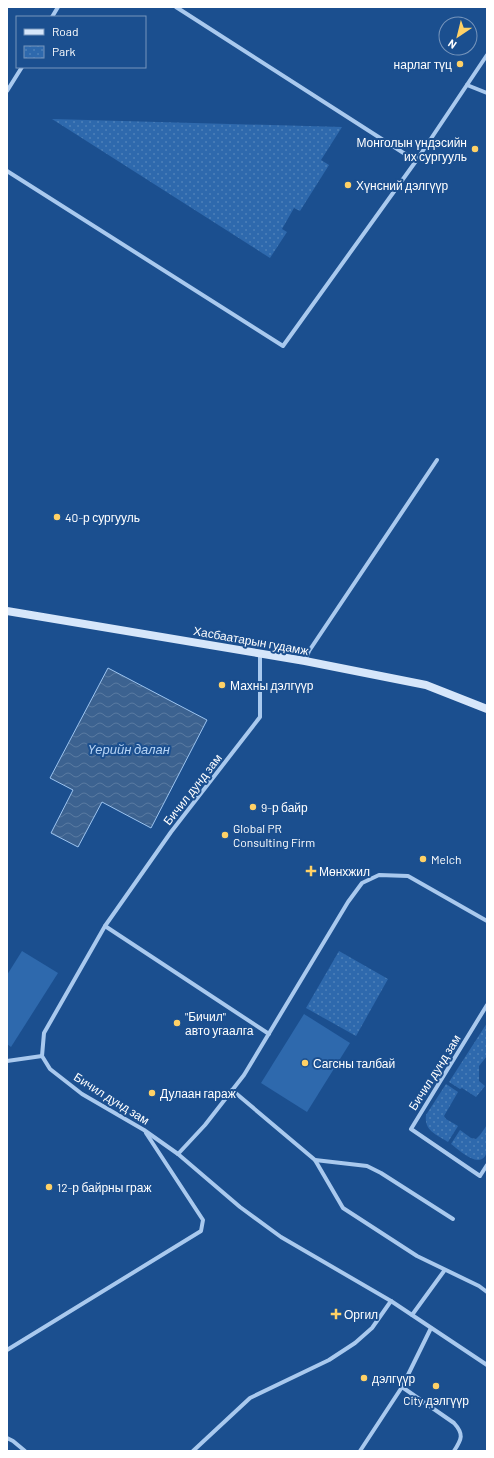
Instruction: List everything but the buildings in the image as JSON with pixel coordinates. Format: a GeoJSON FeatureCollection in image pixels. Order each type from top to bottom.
{"type":"FeatureCollection","features":[{"type":"Feature","properties":{"kind":"street"},"geometry":{"type":"LineString","coordinates":[[53,16],[58,7]]}},
{"type":"Feature","properties":{"kind":"street"},"geometry":{"type":"LineString","coordinates":[[176,7],[416,161]]}},
{"type":"Feature","properties":{"kind":"street"},"geometry":{"type":"LineString","coordinates":[[7,170],[283,346],[416,161],[487,55]]}},
{"type":"Feature","properties":{"kind":"street"},"geometry":{"type":"LineString","coordinates":[[7,91],[21,68]]}},
{"type":"Feature","properties":{"kind":"street"},"geometry":{"type":"LineString","coordinates":[[467,85],[487,93]]}},
{"type":"Feature","properties":{"kind":"street"},"geometry":{"type":"LineString","coordinates":[[305,661],[310,651],[437,460]]}},
{"type":"Feature","properties":{"kind":"street","name":"Хасбаатарын гудамж"},"geometry":{"type":"LineString","coordinates":[[7,611],[260,653],[426,685],[487,709]]}},
{"type":"Feature","properties":{"kind":"street","name":"Бичил дунд зам"},"geometry":{"type":"LineString","coordinates":[[260,653],[260,717],[171,832],[105,926],[44,1033],[42,1056],[50,1069],[82,1094],[144,1130],[178,1154],[240,1207],[281,1237],[391,1301],[487,1365]]}},
{"type":"Feature","properties":{"kind":"street"},"geometry":{"type":"LineString","coordinates":[[178,1154],[205,1125],[244,1075],[348,902],[362,883],[379,875],[408,876],[487,921]]}},
{"type":"Feature","properties":{"kind":"street"},"geometry":{"type":"LineString","coordinates":[[105,926],[269,1034]]}},
{"type":"Feature","properties":{"kind":"street","name":"Бичил дунд зам"},"geometry":{"type":"LineString","coordinates":[[487,1005],[411,1129],[480,1176],[487,1165]]}},
{"type":"Feature","properties":{"kind":"street"},"geometry":{"type":"LineString","coordinates":[[7,1061],[42,1056]]}},
{"type":"Feature","properties":{"kind":"street"},"geometry":{"type":"LineString","coordinates":[[232,1090],[315,1160],[343,1208],[417,1256],[479,1286],[487,1292]]}},
{"type":"Feature","properties":{"kind":"street"},"geometry":{"type":"LineString","coordinates":[[7,1350],[202,1231],[204,1220],[144,1130]]}},
{"type":"Feature","properties":{"kind":"street"},"geometry":{"type":"LineString","coordinates":[[315,1160],[367,1166],[381,1173],[453,1219]]}},
{"type":"Feature","properties":{"kind":"street"},"geometry":{"type":"LineString","coordinates":[[412,1316],[444,1270]]}},
{"type":"Feature","properties":{"kind":"street"},"geometry":{"type":"LineString","coordinates":[[193,1451],[250,1398],[329,1360],[355,1343],[372,1328],[391,1301]]}},
{"type":"Feature","properties":{"kind":"street"},"geometry":{"type":"LineString","coordinates":[[360,1451],[402,1386],[431,1328]]}},
{"type":"Feature","properties":{"kind":"street"},"geometry":{"type":"LineString","coordinates":[[402,1386],[459,1428],[461,1435],[460,1442],[454,1451]]}},
{"type":"Feature","properties":{"kind":"street"},"geometry":{"type":"LineString","coordinates":[[7,1438],[25,1451]]}},
{"type":"Feature","properties":{"kind":"green space"},"geometry":{"type":"Polygon","coordinates":[[[52,119],[342,127],[321,160],[329,165],[300,211],[294,208],[282,229],[287,232],[270,258],[52,119]]]}},
{"type":"Feature","properties":{"kind":"green space"},"geometry":{"type":"Polygon","coordinates":[[[22,951],[58,973],[11,1047],[7,1044],[7,975],[22,951]]]}},
{"type":"Feature","properties":{"kind":"green space"},"geometry":{"type":"Polygon","coordinates":[[[339,951],[388,979],[356,1036],[306,1008],[339,951]]]}},
{"type":"Feature","properties":{"kind":"green space","name":"Сагсны талбай"},"geometry":{"type":"Polygon","coordinates":[[[304,1014],[350,1043],[307,1112],[261,1083],[304,1014]]]}},
{"type":"Feature","properties":{"kind":"green space"},"geometry":{"type":"Polygon","coordinates":[[[487,1023],[487,1056],[479,1066],[479,1081],[485,1086],[476,1097],[449,1082],[487,1023]]]}},
{"type":"Feature","properties":{"kind":"green space"},"geometry":{"type":"Polygon","coordinates":[[[446,1084],[458,1092],[444,1116],[446,1119],[458,1126],[448,1142],[432,1132],[427,1125],[426,1120],[426,1115],[446,1084]]]}},
{"type":"Feature","properties":{"kind":"green space"},"geometry":{"type":"Polygon","coordinates":[[[487,1125],[488,1148],[484,1157],[480,1160],[470,1158],[451,1144],[460,1130],[471,1138],[476,1139],[487,1125]]]}},
{"type":"Feature","properties":{"kind":"water","name":"Үерийн далан"},"geometry":{"type":"Polygon","coordinates":[[[108,668],[207,720],[151,828],[102,802],[78,847],[51,833],[73,790],[50,778],[108,668]]]}},
{"type":"Feature","properties":{"kind":"place","name":"нарлаг түц"},"geometry":{"type":"Point","coordinates":[460,64]}},
{"type":"Feature","properties":{"kind":"place","name":"Монголын үндэсийн их сургууль"},"geometry":{"type":"Point","coordinates":[475,149]}},
{"type":"Feature","properties":{"kind":"place","name":"Хүнсний дэлгүүр"},"geometry":{"type":"Point","coordinates":[348,185]}},
{"type":"Feature","properties":{"kind":"place","name":"40-р сургууль"},"geometry":{"type":"Point","coordinates":[57,517]}},
{"type":"Feature","properties":{"kind":"place","name":"Махны дэлгүүр"},"geometry":{"type":"Point","coordinates":[222,685]}},
{"type":"Feature","properties":{"kind":"place","name":"9-р байр"},"geometry":{"type":"Point","coordinates":[253,807]}},
{"type":"Feature","properties":{"kind":"place","name":"Global PR Consulting Firm"},"geometry":{"type":"Point","coordinates":[225,835]}},
{"type":"Feature","properties":{"kind":"place","name":"Melch"},"geometry":{"type":"Point","coordinates":[423,859]}},
{"type":"Feature","properties":{"kind":"place","name":"Мөнхжил"},"geometry":{"type":"Point","coordinates":[311,871]}},
{"type":"Feature","properties":{"kind":"place","name":"\"Бичил\" авто угаалга"},"geometry":{"type":"Point","coordinates":[177,1023]}},
{"type":"Feature","properties":{"kind":"place","name":"Сагсны талбай"},"geometry":{"type":"Point","coordinates":[305,1063]}},
{"type":"Feature","properties":{"kind":"place","name":"Дулаан гараж"},"geometry":{"type":"Point","coordinates":[152,1093]}},
{"type":"Feature","properties":{"kind":"place","name":"12-р байрны граж"},"geometry":{"type":"Point","coordinates":[49,1187]}},
{"type":"Feature","properties":{"kind":"place","name":"Оргил"},"geometry":{"type":"Point","coordinates":[336,1314]}},
{"type":"Feature","properties":{"kind":"place","name":"дэлгүүр"},"geometry":{"type":"Point","coordinates":[364,1378]}},
{"type":"Feature","properties":{"kind":"place","name":"City дэлгүүр"},"geometry":{"type":"Point","coordinates":[436,1386]}}]}
